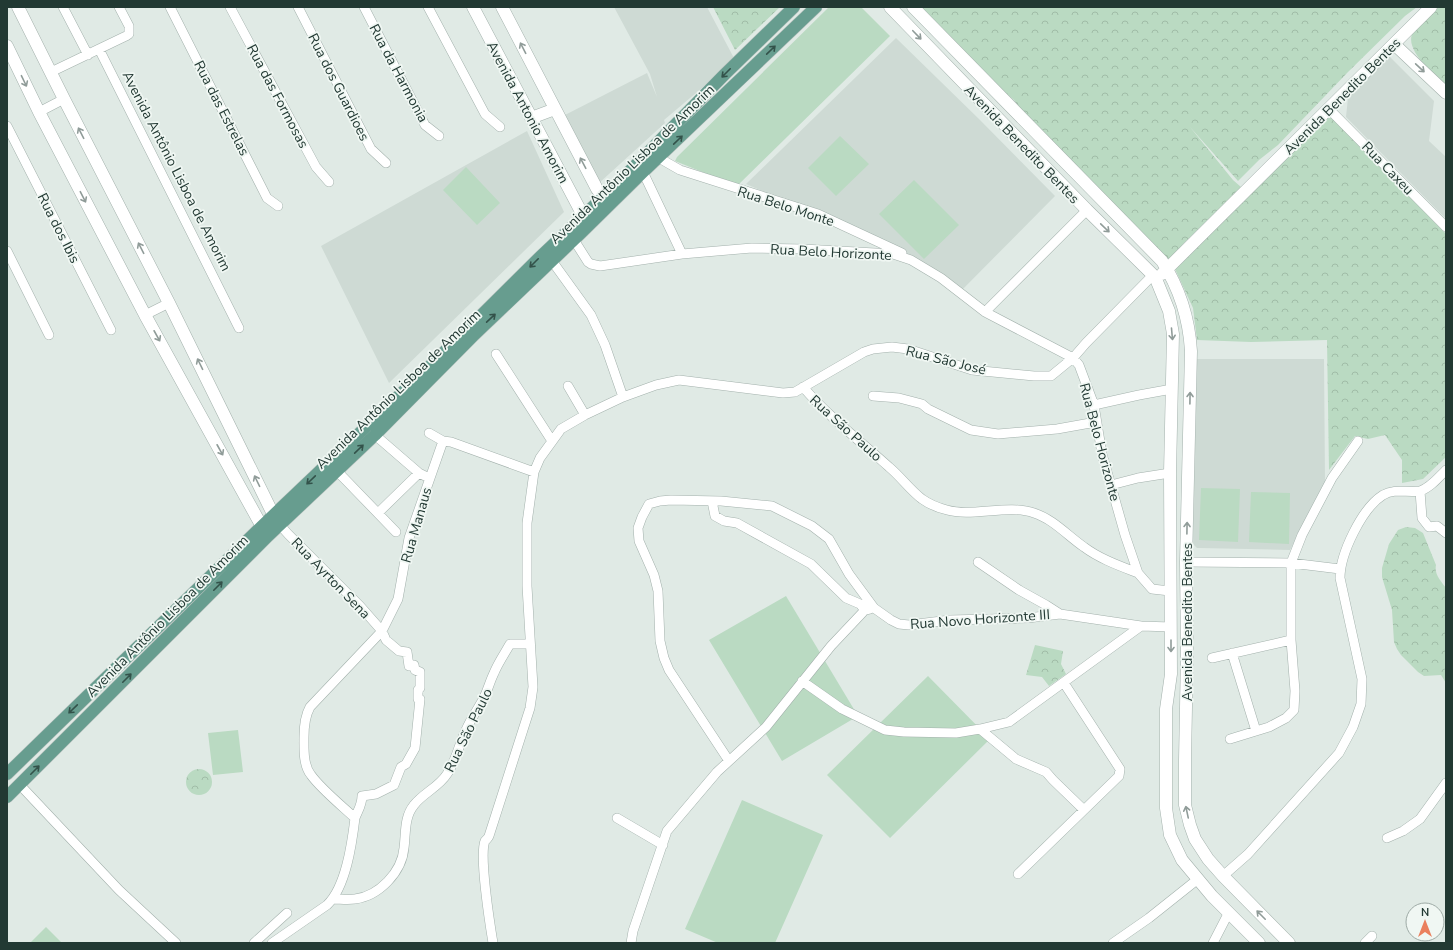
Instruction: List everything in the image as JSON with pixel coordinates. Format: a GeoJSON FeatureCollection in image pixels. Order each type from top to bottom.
{"type":"FeatureCollection","features":[{"type":"Feature","properties":{"kind":"main road","name":"Avenida Antônio Lisboa de Amorim"},"geometry":{"type":"LineString","coordinates":[[606,201],[620,181],[725,74],[794,7]]}},
{"type":"Feature","properties":{"kind":"main road","name":"Avenida Antônio Lisboa de Amorim"},"geometry":{"type":"LineString","coordinates":[[7,774],[277,520],[428,368],[606,201],[644,172],[816,7]]}},
{"type":"Feature","properties":{"kind":"main road","name":"Avenida Antônio Lisboa de Amorim"},"geometry":{"type":"LineString","coordinates":[[277,520],[337,471],[473,336],[574,240],[585,221]]}},
{"type":"Feature","properties":{"kind":"main road","name":"Avenida Antônio Lisboa de Amorim"},"geometry":{"type":"LineString","coordinates":[[7,797],[265,531]]}},
{"type":"Feature","properties":{"kind":"street"},"geometry":{"type":"LineString","coordinates":[[18,7],[169,303],[277,520]]}},
{"type":"Feature","properties":{"kind":"street"},"geometry":{"type":"LineString","coordinates":[[63,7],[88,54]]}},
{"type":"Feature","properties":{"kind":"street"},"geometry":{"type":"LineString","coordinates":[[51,72],[129,34],[130,30],[119,7]]}},
{"type":"Feature","properties":{"kind":"street","name":"Rua das Estrelas"},"geometry":{"type":"LineString","coordinates":[[170,7],[267,198],[278,206]]}},
{"type":"Feature","properties":{"kind":"street","name":"Rua das Formosas"},"geometry":{"type":"LineString","coordinates":[[230,7],[316,167],[329,182]]}},
{"type":"Feature","properties":{"kind":"street","name":"Rua dos Guardioes"},"geometry":{"type":"LineString","coordinates":[[298,7],[372,149],[386,163]]}},
{"type":"Feature","properties":{"kind":"street","name":"Rua da Harmonia"},"geometry":{"type":"LineString","coordinates":[[364,7],[425,125],[439,136]]}},
{"type":"Feature","properties":{"kind":"street"},"geometry":{"type":"LineString","coordinates":[[428,7],[485,114],[500,127]]}},
{"type":"Feature","properties":{"kind":"street","name":"Avenida Antonio Amorim"},"geometry":{"type":"LineString","coordinates":[[473,7],[585,221]]}},
{"type":"Feature","properties":{"kind":"street","name":"Avenida Antonio Amorim"},"geometry":{"type":"LineString","coordinates":[[502,7],[597,189],[606,201]]}},
{"type":"Feature","properties":{"kind":"street","name":"Avenida Benedito Bentes"},"geometry":{"type":"LineString","coordinates":[[890,7],[1087,210],[1155,277],[1169,311],[1173,334],[1170,473],[1171,674],[1166,709],[1166,808],[1170,835],[1182,860],[1258,943]]}},
{"type":"Feature","properties":{"kind":"street","name":"Avenida Benedito Bentes"},"geometry":{"type":"LineString","coordinates":[[913,7],[1152,249],[1167,268],[1182,301],[1188,320],[1191,351],[1186,562],[1187,674],[1185,805],[1195,839],[1208,859],[1289,943]]}},
{"type":"Feature","properties":{"kind":"street","name":"Avenida Benedito Bentes"},"geometry":{"type":"LineString","coordinates":[[1155,277],[1167,268],[1431,7]]}},
{"type":"Feature","properties":{"kind":"street"},"geometry":{"type":"LineString","coordinates":[[1394,44],[1446,93]]}},
{"type":"Feature","properties":{"kind":"street"},"geometry":{"type":"LineString","coordinates":[[7,46],[39,112],[145,315],[265,531]]}},
{"type":"Feature","properties":{"kind":"street","name":"Avenida Antônio Lisboa de Amorim"},"geometry":{"type":"LineString","coordinates":[[99,49],[239,328]]}},
{"type":"Feature","properties":{"kind":"street"},"geometry":{"type":"LineString","coordinates":[[39,112],[64,99]]}},
{"type":"Feature","properties":{"kind":"street"},"geometry":{"type":"LineString","coordinates":[[531,118],[554,108]]}},
{"type":"Feature","properties":{"kind":"street","name":"Rua Caxeu"},"geometry":{"type":"LineString","coordinates":[[1329,108],[1446,227]]}},
{"type":"Feature","properties":{"kind":"street","name":"Rua dos Ibis"},"geometry":{"type":"LineString","coordinates":[[7,126],[111,330]]}},
{"type":"Feature","properties":{"kind":"street","name":"Rua Belo Monte"},"geometry":{"type":"LineString","coordinates":[[659,158],[687,173],[818,214],[888,245],[903,253],[911,260]]}},
{"type":"Feature","properties":{"kind":"street"},"geometry":{"type":"LineString","coordinates":[[644,172],[682,254]]}},
{"type":"Feature","properties":{"kind":"street"},"geometry":{"type":"LineString","coordinates":[[985,312],[1087,210]]}},
{"type":"Feature","properties":{"kind":"street","name":"Rua Belo Horizonte"},"geometry":{"type":"LineString","coordinates":[[574,240],[588,262],[595,266],[613,265],[682,254],[752,248],[893,254],[911,260],[941,278],[985,312],[1073,358],[1079,365],[1094,405],[1102,454],[1125,535],[1138,573],[1152,589],[1170,591]]}},
{"type":"Feature","properties":{"kind":"street"},"geometry":{"type":"LineString","coordinates":[[7,251],[49,335]]}},
{"type":"Feature","properties":{"kind":"street"},"geometry":{"type":"LineString","coordinates":[[552,261],[591,315],[606,345],[623,396]]}},
{"type":"Feature","properties":{"kind":"street","name":"Rua São José"},"geometry":{"type":"LineString","coordinates":[[803,387],[864,352],[892,347],[908,350],[972,370],[1034,376],[1051,376],[1073,358],[1086,343],[1155,277]]}},
{"type":"Feature","properties":{"kind":"street"},"geometry":{"type":"LineString","coordinates":[[145,315],[169,303]]}},
{"type":"Feature","properties":{"kind":"street"},"geometry":{"type":"LineString","coordinates":[[496,354],[552,441]]}},
{"type":"Feature","properties":{"kind":"street","name":"Rua São Paulo"},"geometry":{"type":"LineString","coordinates":[[493,943],[483,855],[485,840],[489,836],[530,708],[533,687],[532,663],[529,644],[526,555],[527,523],[534,472],[540,458],[561,429],[585,415],[623,396],[656,385],[679,380],[783,393],[795,392],[803,387],[821,407],[897,474],[922,499],[948,510],[964,512],[1014,510],[1032,512],[1043,516],[1086,548],[1110,562],[1138,573]]}},
{"type":"Feature","properties":{"kind":"street"},"geometry":{"type":"LineString","coordinates":[[568,386],[585,415]]}},
{"type":"Feature","properties":{"kind":"street"},"geometry":{"type":"LineString","coordinates":[[1094,405],[1139,394],[1172,389]]}},
{"type":"Feature","properties":{"kind":"street"},"geometry":{"type":"LineString","coordinates":[[873,396],[899,398],[922,404],[928,409],[971,430],[998,434],[1057,429],[1096,422]]}},
{"type":"Feature","properties":{"kind":"street"},"geometry":{"type":"LineString","coordinates":[[429,433],[442,441],[451,442],[534,472]]}},
{"type":"Feature","properties":{"kind":"street"},"geometry":{"type":"LineString","coordinates":[[375,434],[419,472],[429,478]]}},
{"type":"Feature","properties":{"kind":"street","name":"Rua Manaus"},"geometry":{"type":"LineString","coordinates":[[355,818],[310,775],[304,750],[304,728],[307,712],[382,631],[398,599],[409,538],[442,441]]}},
{"type":"Feature","properties":{"kind":"street"},"geometry":{"type":"LineString","coordinates":[[1230,739],[1269,727],[1286,718],[1294,710],[1295,691],[1291,640],[1291,563],[1302,535],[1332,478],[1358,441]]}},
{"type":"Feature","properties":{"kind":"street"},"geometry":{"type":"LineString","coordinates":[[1223,876],[1248,854],[1339,753],[1353,727],[1361,704],[1362,679],[1340,578],[1340,569],[1348,542],[1368,510],[1383,495],[1394,491],[1420,491],[1433,483],[1446,470]]}},
{"type":"Feature","properties":{"kind":"street"},"geometry":{"type":"LineString","coordinates":[[337,471],[396,532]]}},
{"type":"Feature","properties":{"kind":"street"},"geometry":{"type":"LineString","coordinates":[[378,514],[419,472]]}},
{"type":"Feature","properties":{"kind":"street"},"geometry":{"type":"LineString","coordinates":[[1111,485],[1138,478],[1170,473]]}},
{"type":"Feature","properties":{"kind":"street"},"geometry":{"type":"LineString","coordinates":[[1420,491],[1422,518],[1429,527],[1437,526],[1446,533]]}},
{"type":"Feature","properties":{"kind":"street","name":"Rua Novo Horizonte III"},"geometry":{"type":"LineString","coordinates":[[729,761],[669,670],[664,658],[660,641],[658,591],[654,575],[638,541],[638,528],[649,504],[671,500],[712,501],[772,506],[812,526],[829,539],[869,609],[899,624],[908,625],[950,620],[1028,618],[1060,614],[1141,626],[1171,627]]}},
{"type":"Feature","properties":{"kind":"street"},"geometry":{"type":"LineString","coordinates":[[631,943],[633,930],[667,831],[713,777],[766,727],[831,646],[869,609],[846,598],[811,564],[737,523],[724,521],[714,516],[712,501]]}},
{"type":"Feature","properties":{"kind":"street","name":"Rua Ayrton Sena"},"geometry":{"type":"LineString","coordinates":[[277,520],[288,534],[360,606],[382,631],[386,640],[399,650],[407,652],[409,666],[414,665],[415,670],[420,672],[420,688],[418,690],[418,699],[420,700],[415,748],[406,764],[401,768],[394,785],[376,794],[362,796],[362,805],[355,818]]}},
{"type":"Feature","properties":{"kind":"street"},"geometry":{"type":"LineString","coordinates":[[978,562],[1019,590],[1046,604],[1060,614]]}},
{"type":"Feature","properties":{"kind":"street"},"geometry":{"type":"LineString","coordinates":[[1186,562],[1291,563],[1340,569]]}},
{"type":"Feature","properties":{"kind":"street"},"geometry":{"type":"LineString","coordinates":[[802,681],[842,709],[885,730],[956,733],[1010,722],[1141,626]]}},
{"type":"Feature","properties":{"kind":"street"},"geometry":{"type":"LineString","coordinates":[[1212,658],[1291,640]]}},
{"type":"Feature","properties":{"kind":"street","name":"Rua São Paulo"},"geometry":{"type":"LineString","coordinates":[[333,899],[355,899],[370,895],[381,888],[390,878],[400,864],[404,850],[408,815],[414,805],[424,794],[437,786],[447,775],[453,764],[470,720],[481,704],[489,688],[494,672],[510,644],[529,644]]}},
{"type":"Feature","properties":{"kind":"street"},"geometry":{"type":"LineString","coordinates":[[1232,653],[1256,731]]}},
{"type":"Feature","properties":{"kind":"street"},"geometry":{"type":"LineString","coordinates":[[1171,674],[1187,674]]}},
{"type":"Feature","properties":{"kind":"street"},"geometry":{"type":"LineString","coordinates":[[1018,874],[1120,776],[1121,772],[1064,683]]}},
{"type":"Feature","properties":{"kind":"street"},"geometry":{"type":"LineString","coordinates":[[980,729],[1016,759],[1046,772],[1084,810]]}},
{"type":"Feature","properties":{"kind":"street"},"geometry":{"type":"LineString","coordinates":[[1387,838],[1403,831],[1420,819],[1446,783]]}},
{"type":"Feature","properties":{"kind":"street"},"geometry":{"type":"LineString","coordinates":[[20,785],[119,890],[176,943]]}},
{"type":"Feature","properties":{"kind":"street"},"geometry":{"type":"LineString","coordinates":[[272,943],[327,905],[333,899],[344,872],[351,849],[355,818]]}},
{"type":"Feature","properties":{"kind":"street"},"geometry":{"type":"LineString","coordinates":[[617,818],[663,845]]}},
{"type":"Feature","properties":{"kind":"street"},"geometry":{"type":"LineString","coordinates":[[1113,943],[1149,918],[1198,879]]}},
{"type":"Feature","properties":{"kind":"street"},"geometry":{"type":"LineString","coordinates":[[1213,943],[1229,912]]}},
{"type":"Feature","properties":{"kind":"street"},"geometry":{"type":"LineString","coordinates":[[254,943],[287,913]]}},
{"type":"Feature","properties":{"kind":"street"},"geometry":{"type":"LineString","coordinates":[[1365,943],[1372,936]]}},
{"type":"Feature","properties":{"kind":"shaded area"},"geometry":{"type":"Polygon","coordinates":[[[614,7],[707,7],[735,60],[664,120],[665,123],[598,184],[563,116],[647,73],[657,97],[650,74],[614,7]]]}},
{"type":"Feature","properties":{"kind":"shaded area"},"geometry":{"type":"Polygon","coordinates":[[[896,38],[1055,196],[962,290],[914,257],[746,184],[896,38]]]}},
{"type":"Feature","properties":{"kind":"shaded area"},"geometry":{"type":"Polygon","coordinates":[[[1389,56],[1434,101],[1429,141],[1446,157],[1446,219],[1346,117],[1348,98],[1389,56]]]}},
{"type":"Feature","properties":{"kind":"shaded area"},"geometry":{"type":"Polygon","coordinates":[[[527,131],[564,212],[389,383],[321,246],[527,131]]]}},
{"type":"Feature","properties":{"kind":"shaded area"},"geometry":{"type":"Polygon","coordinates":[[[1197,359],[1324,359],[1325,483],[1290,550],[1197,548],[1193,544],[1197,359]]]}},
{"type":"Feature","properties":{"kind":"green space"},"geometry":{"type":"Polygon","coordinates":[[[713,7],[780,7],[735,50],[713,7]]]}},
{"type":"Feature","properties":{"kind":"green space"},"geometry":{"type":"Polygon","coordinates":[[[829,7],[861,7],[890,36],[737,186],[675,161],[677,157],[829,7]]]}},
{"type":"Feature","properties":{"kind":"green space"},"geometry":{"type":"Polygon","coordinates":[[[916,7],[1417,7],[1405,16],[1348,72],[1278,145],[1259,160],[1238,181],[1190,127],[1233,180],[1241,187],[1167,261],[1024,113],[1014,100],[995,84],[992,79],[916,7]]]}},
{"type":"Feature","properties":{"kind":"green space"},"geometry":{"type":"Polygon","coordinates":[[[1438,7],[1446,7],[1446,86],[1421,61],[1412,45],[1411,38],[1414,31],[1438,7]]]}},
{"type":"Feature","properties":{"kind":"green space"},"geometry":{"type":"Polygon","coordinates":[[[1331,115],[1446,234],[1446,457],[1423,479],[1402,483],[1402,460],[1385,435],[1368,439],[1355,436],[1329,470],[1327,340],[1251,342],[1197,340],[1193,308],[1175,269],[1331,115]]]}},
{"type":"Feature","properties":{"kind":"green space"},"geometry":{"type":"Polygon","coordinates":[[[840,136],[869,164],[836,196],[808,168],[840,136]]]}},
{"type":"Feature","properties":{"kind":"green space"},"geometry":{"type":"Polygon","coordinates":[[[466,167],[500,203],[477,225],[443,190],[466,167]]]}},
{"type":"Feature","properties":{"kind":"green space"},"geometry":{"type":"Polygon","coordinates":[[[914,180],[959,225],[924,259],[879,214],[914,180]]]}},
{"type":"Feature","properties":{"kind":"green space"},"geometry":{"type":"Polygon","coordinates":[[[1201,488],[1240,489],[1238,542],[1199,540],[1201,488]]]}},
{"type":"Feature","properties":{"kind":"green space"},"geometry":{"type":"Polygon","coordinates":[[[1251,492],[1290,493],[1289,544],[1249,542],[1251,492]]]}},
{"type":"Feature","properties":{"kind":"green space"},"geometry":{"type":"Polygon","coordinates":[[[1406,527],[1415,528],[1423,533],[1436,565],[1437,574],[1446,588],[1446,683],[1441,675],[1424,676],[1418,672],[1401,655],[1394,642],[1392,610],[1382,577],[1382,568],[1389,544],[1398,530],[1406,527]]]}},
{"type":"Feature","properties":{"kind":"green space"},"geometry":{"type":"Polygon","coordinates":[[[786,596],[858,716],[782,761],[709,640],[786,596]]]}},
{"type":"Feature","properties":{"kind":"green space"},"geometry":{"type":"Polygon","coordinates":[[[1035,645],[1063,651],[1061,664],[1066,674],[1049,686],[1042,677],[1026,675],[1035,645]]]}},
{"type":"Feature","properties":{"kind":"green space"},"geometry":{"type":"Polygon","coordinates":[[[928,676],[990,739],[890,838],[827,775],[928,676]]]}},
{"type":"Feature","properties":{"kind":"green space"},"geometry":{"type":"Polygon","coordinates":[[[238,730],[243,772],[213,775],[208,733],[238,730]]]}},
{"type":"Feature","properties":{"kind":"green space"},"geometry":{"type":"Polygon","coordinates":[[[199,769],[209,772],[212,782],[209,792],[199,795],[189,792],[186,782],[189,772],[199,769]]]}},
{"type":"Feature","properties":{"kind":"green space"},"geometry":{"type":"Polygon","coordinates":[[[742,800],[823,835],[775,943],[718,943],[685,929],[742,800]]]}},
{"type":"Feature","properties":{"kind":"green space"},"geometry":{"type":"Polygon","coordinates":[[[46,927],[62,943],[30,943],[46,927]]]}}]}
